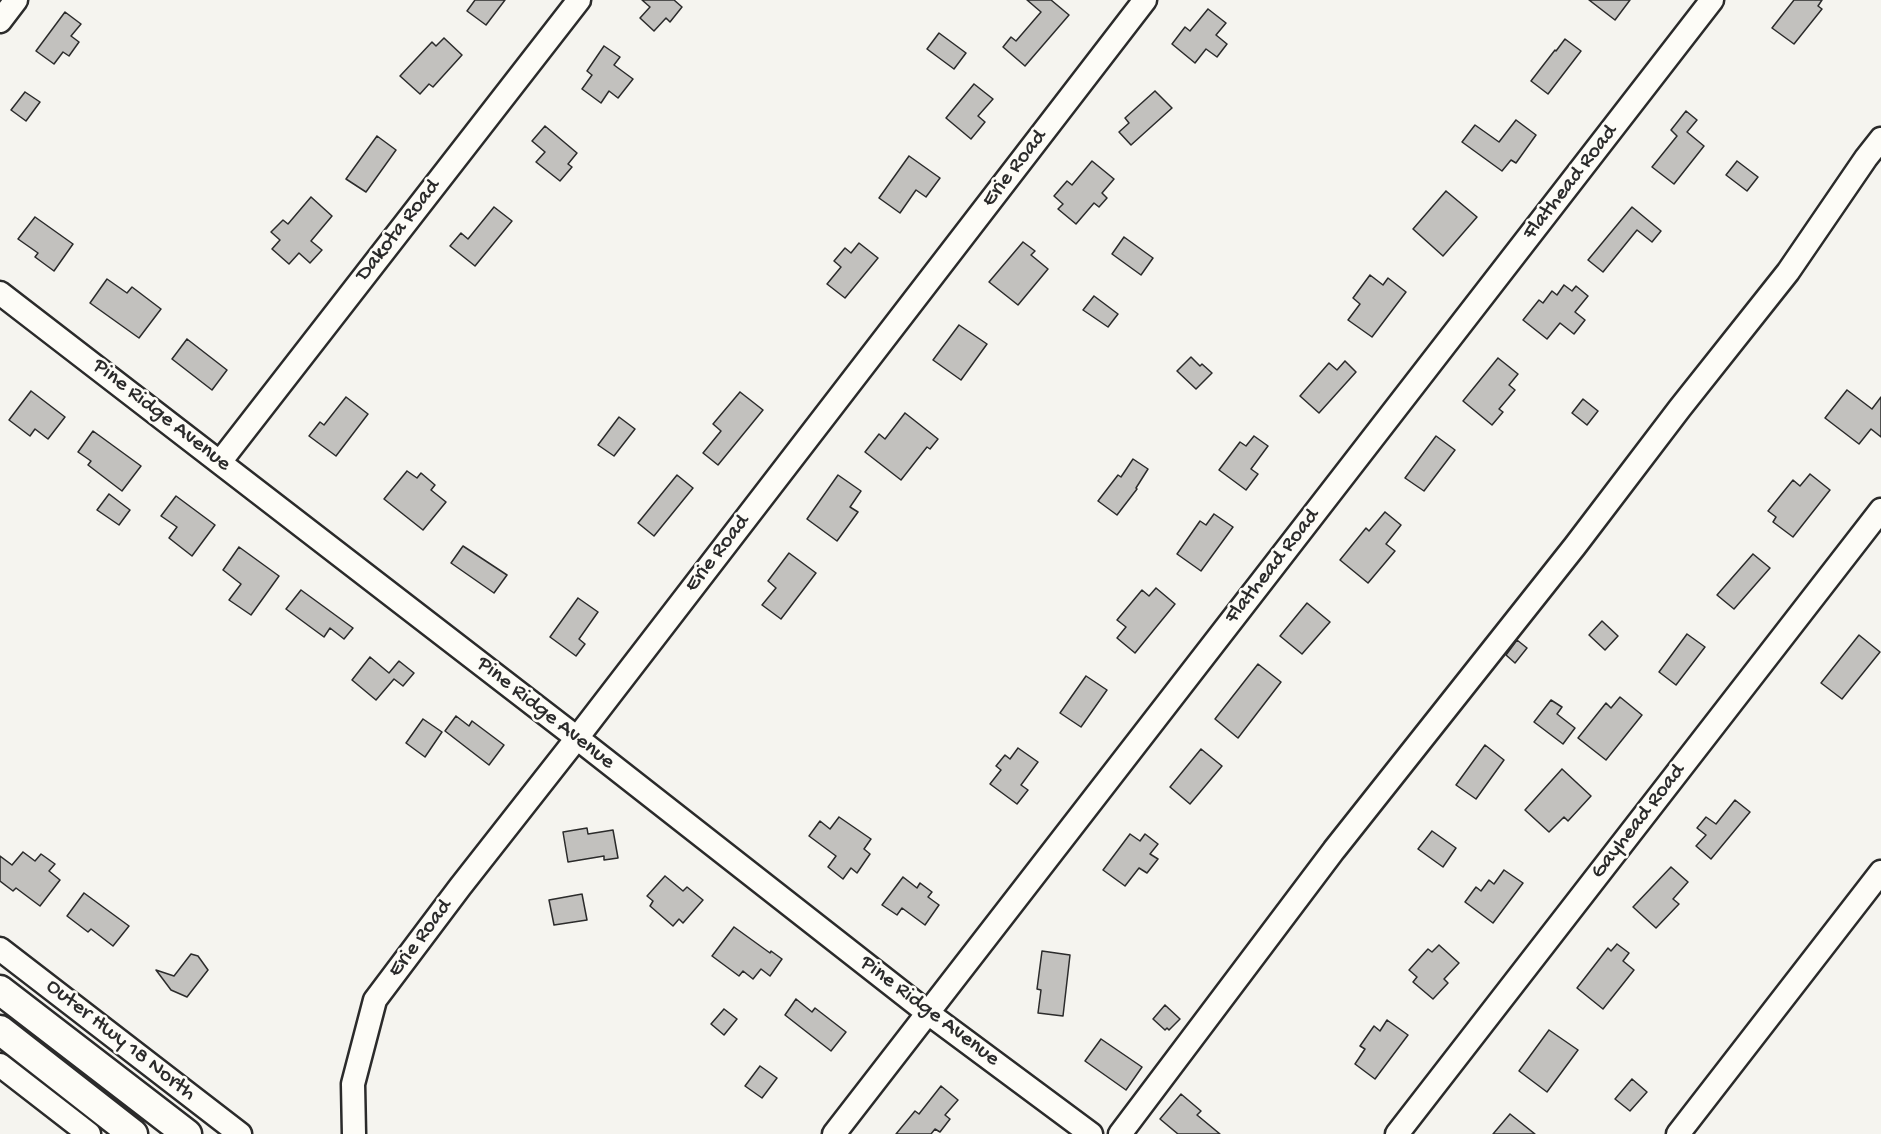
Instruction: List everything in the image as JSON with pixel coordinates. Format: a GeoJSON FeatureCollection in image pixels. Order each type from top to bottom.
{"type":"FeatureCollection","features":[{"type":"Feature","properties":{"kind":"main road"},"geometry":{"type":"LineString","coordinates":[[0,990],[187,1134]]}},
{"type":"Feature","properties":{"kind":"main road"},"geometry":{"type":"LineString","coordinates":[[0,1030],[133,1134]]}},
{"type":"Feature","properties":{"kind":"street"},"geometry":{"type":"LineString","coordinates":[[0,21],[16,0]]}},
{"type":"Feature","properties":{"kind":"street","name":"Dakota Road"},"geometry":{"type":"LineString","coordinates":[[220,462],[579,0]]}},
{"type":"Feature","properties":{"kind":"street","name":"Erie Road"},"geometry":{"type":"LineString","coordinates":[[354,1134],[353,1084],[375,1000],[1145,0]]}},
{"type":"Feature","properties":{"kind":"street","name":"Flathead Road"},"geometry":{"type":"LineString","coordinates":[[834,1134],[1712,0]]}},
{"type":"Feature","properties":{"kind":"street"},"geometry":{"type":"LineString","coordinates":[[1120,1134],[1334,850],[1788,272],[1881,139]]}},
{"type":"Feature","properties":{"kind":"street","name":"Pine Ridge Avenue"},"geometry":{"type":"LineString","coordinates":[[0,293],[577,738],[928,1013],[1091,1134]]}},
{"type":"Feature","properties":{"kind":"street","name":"Gayhead Road"},"geometry":{"type":"LineString","coordinates":[[1397,1134],[1881,510]]}},
{"type":"Feature","properties":{"kind":"street"},"geometry":{"type":"LineString","coordinates":[[1678,1134],[1881,872]]}},
{"type":"Feature","properties":{"kind":"street","name":"Outer Hwy 18 North"},"geometry":{"type":"LineString","coordinates":[[0,949],[240,1134]]}},
{"type":"Feature","properties":{"kind":"street"},"geometry":{"type":"LineString","coordinates":[[0,1065],[89,1134]]}},
{"type":"Feature","properties":{"kind":"building"},"geometry":{"type":"Polygon","coordinates":[[[475,0],[505,0],[486,25],[467,11],[475,0]]]}},
{"type":"Feature","properties":{"kind":"building"},"geometry":{"type":"Polygon","coordinates":[[[642,0],[674,0],[682,7],[670,22],[666,18],[654,31],[640,18],[650,7],[642,0]]]}},
{"type":"Feature","properties":{"kind":"building"},"geometry":{"type":"Polygon","coordinates":[[[1027,0],[1051,0],[1069,15],[1025,66],[1003,47],[1011,37],[1016,41],[1041,12],[1027,0]]]}},
{"type":"Feature","properties":{"kind":"building"},"geometry":{"type":"Polygon","coordinates":[[[1589,0],[1630,0],[1615,20],[1589,0]]]}},
{"type":"Feature","properties":{"kind":"building"},"geometry":{"type":"Polygon","coordinates":[[[1794,0],[1822,0],[1818,6],[1822,9],[1794,44],[1772,28],[1794,0]]]}},
{"type":"Feature","properties":{"kind":"building"},"geometry":{"type":"Polygon","coordinates":[[[1208,9],[1226,23],[1216,35],[1227,44],[1217,57],[1206,49],[1195,63],[1172,44],[1185,27],[1190,31],[1208,9]]]}},
{"type":"Feature","properties":{"kind":"building"},"geometry":{"type":"Polygon","coordinates":[[[65,12],[81,24],[71,36],[79,42],[69,56],[63,52],[54,64],[36,51],[65,12]]]}},
{"type":"Feature","properties":{"kind":"building"},"geometry":{"type":"Polygon","coordinates":[[[939,33],[966,53],[954,69],[927,49],[939,33]]]}},
{"type":"Feature","properties":{"kind":"building"},"geometry":{"type":"Polygon","coordinates":[[[444,38],[462,55],[433,87],[429,84],[420,94],[400,76],[432,42],[436,46],[444,38]]]}},
{"type":"Feature","properties":{"kind":"building"},"geometry":{"type":"Polygon","coordinates":[[[1565,39],[1581,51],[1548,94],[1531,81],[1565,39]]]}},
{"type":"Feature","properties":{"kind":"building"},"geometry":{"type":"Polygon","coordinates":[[[604,46],[620,57],[614,65],[633,79],[618,98],[609,91],[601,103],[582,89],[592,75],[587,71],[604,46]]]}},
{"type":"Feature","properties":{"kind":"building"},"geometry":{"type":"Polygon","coordinates":[[[974,84],[993,99],[978,116],[985,122],[971,139],[946,118],[974,84]]]}},
{"type":"Feature","properties":{"kind":"building"},"geometry":{"type":"Polygon","coordinates":[[[1155,91],[1172,108],[1131,145],[1119,132],[1129,123],[1125,118],[1155,91]]]}},
{"type":"Feature","properties":{"kind":"building"},"geometry":{"type":"Polygon","coordinates":[[[25,92],[40,102],[26,121],[11,110],[25,92]]]}},
{"type":"Feature","properties":{"kind":"building"},"geometry":{"type":"Polygon","coordinates":[[[1686,111],[1697,120],[1687,132],[1704,146],[1674,184],[1652,167],[1677,136],[1671,130],[1686,111]]]}},
{"type":"Feature","properties":{"kind":"building"},"geometry":{"type":"Polygon","coordinates":[[[1516,120],[1536,135],[1516,163],[1511,160],[1502,171],[1462,142],[1475,125],[1499,142],[1516,120]]]}},
{"type":"Feature","properties":{"kind":"building"},"geometry":{"type":"Polygon","coordinates":[[[545,126],[577,153],[568,164],[572,167],[560,181],[536,162],[545,152],[532,141],[545,126]]]}},
{"type":"Feature","properties":{"kind":"building"},"geometry":{"type":"Polygon","coordinates":[[[377,136],[396,150],[366,192],[346,179],[377,136]]]}},
{"type":"Feature","properties":{"kind":"building"},"geometry":{"type":"Polygon","coordinates":[[[909,156],[940,178],[926,197],[916,190],[900,213],[879,198],[909,156]]]}},
{"type":"Feature","properties":{"kind":"building"},"geometry":{"type":"Polygon","coordinates":[[[1092,161],[1114,179],[1102,193],[1107,198],[1099,207],[1094,203],[1076,224],[1058,209],[1063,204],[1054,196],[1067,181],[1072,185],[1092,161]]]}},
{"type":"Feature","properties":{"kind":"building"},"geometry":{"type":"Polygon","coordinates":[[[1737,161],[1758,177],[1747,191],[1726,175],[1737,161]]]}},
{"type":"Feature","properties":{"kind":"building"},"geometry":{"type":"Polygon","coordinates":[[[1446,191],[1477,217],[1443,256],[1413,229],[1446,191]]]}},
{"type":"Feature","properties":{"kind":"building"},"geometry":{"type":"Polygon","coordinates":[[[311,197],[332,216],[311,241],[322,250],[310,263],[299,253],[289,264],[272,249],[280,240],[271,232],[283,220],[288,224],[311,197]]]}},
{"type":"Feature","properties":{"kind":"building"},"geometry":{"type":"Polygon","coordinates":[[[494,207],[512,221],[475,266],[450,246],[461,233],[468,239],[494,207]]]}},
{"type":"Feature","properties":{"kind":"building"},"geometry":{"type":"Polygon","coordinates":[[[1632,207],[1661,231],[1652,242],[1637,230],[1603,272],[1588,260],[1632,207]]]}},
{"type":"Feature","properties":{"kind":"building"},"geometry":{"type":"Polygon","coordinates":[[[35,217],[73,244],[54,271],[35,257],[38,253],[18,239],[35,217]]]}},
{"type":"Feature","properties":{"kind":"building"},"geometry":{"type":"Polygon","coordinates":[[[1124,237],[1153,258],[1141,275],[1112,254],[1124,237]]]}},
{"type":"Feature","properties":{"kind":"building"},"geometry":{"type":"Polygon","coordinates":[[[1023,242],[1035,251],[1031,255],[1048,269],[1018,305],[989,282],[1023,242]]]}},
{"type":"Feature","properties":{"kind":"building"},"geometry":{"type":"Polygon","coordinates":[[[859,243],[878,258],[845,298],[827,284],[841,267],[834,261],[845,248],[851,253],[859,243]]]}},
{"type":"Feature","properties":{"kind":"building"},"geometry":{"type":"Polygon","coordinates":[[[1370,275],[1383,285],[1388,278],[1406,292],[1372,337],[1348,320],[1360,304],[1353,298],[1370,275]]]}},
{"type":"Feature","properties":{"kind":"building"},"geometry":{"type":"Polygon","coordinates":[[[107,279],[127,293],[132,287],[161,309],[139,338],[90,303],[107,279]]]}},
{"type":"Feature","properties":{"kind":"building"},"geometry":{"type":"Polygon","coordinates":[[[1564,285],[1572,291],[1576,286],[1588,296],[1575,312],[1585,320],[1574,334],[1560,323],[1547,339],[1523,320],[1539,300],[1543,303],[1552,291],[1557,295],[1564,285]]]}},
{"type":"Feature","properties":{"kind":"building"},"geometry":{"type":"Polygon","coordinates":[[[1094,296],[1118,314],[1108,327],[1083,310],[1094,296]]]}},
{"type":"Feature","properties":{"kind":"building"},"geometry":{"type":"Polygon","coordinates":[[[959,325],[987,344],[961,380],[933,360],[959,325]]]}},
{"type":"Feature","properties":{"kind":"building"},"geometry":{"type":"Polygon","coordinates":[[[187,339],[227,370],[212,390],[172,359],[187,339]]]}},
{"type":"Feature","properties":{"kind":"building"},"geometry":{"type":"Polygon","coordinates":[[[1191,357],[1212,373],[1196,389],[1177,371],[1191,357]]]}},
{"type":"Feature","properties":{"kind":"building"},"geometry":{"type":"Polygon","coordinates":[[[1498,358],[1518,374],[1509,385],[1515,390],[1499,409],[1503,412],[1492,425],[1463,401],[1498,358]]]}},
{"type":"Feature","properties":{"kind":"building"},"geometry":{"type":"Polygon","coordinates":[[[1345,361],[1356,372],[1319,413],[1300,396],[1329,363],[1337,370],[1345,361]]]}},
{"type":"Feature","properties":{"kind":"building"},"geometry":{"type":"Polygon","coordinates":[[[1847,390],[1872,409],[1881,397],[1881,437],[1871,429],[1859,444],[1825,418],[1847,390]]]}},
{"type":"Feature","properties":{"kind":"building"},"geometry":{"type":"Polygon","coordinates":[[[31,391],[65,417],[48,439],[35,429],[30,436],[9,420],[31,391]]]}},
{"type":"Feature","properties":{"kind":"building"},"geometry":{"type":"Polygon","coordinates":[[[740,392],[763,410],[718,465],[703,453],[721,431],[713,424],[740,392]]]}},
{"type":"Feature","properties":{"kind":"building"},"geometry":{"type":"Polygon","coordinates":[[[346,397],[368,414],[336,456],[309,436],[320,422],[324,425],[346,397]]]}},
{"type":"Feature","properties":{"kind":"building"},"geometry":{"type":"Polygon","coordinates":[[[1583,399],[1598,411],[1587,425],[1572,413],[1583,399]]]}},
{"type":"Feature","properties":{"kind":"building"},"geometry":{"type":"Polygon","coordinates":[[[905,413],[938,439],[930,449],[927,447],[901,480],[865,452],[879,434],[885,439],[905,413]]]}},
{"type":"Feature","properties":{"kind":"building"},"geometry":{"type":"Polygon","coordinates":[[[619,417],[635,429],[614,456],[598,445],[619,417]]]}},
{"type":"Feature","properties":{"kind":"building"},"geometry":{"type":"Polygon","coordinates":[[[93,431],[141,466],[122,491],[88,465],[91,461],[78,452],[93,431]]]}},
{"type":"Feature","properties":{"kind":"building"},"geometry":{"type":"Polygon","coordinates":[[[1254,436],[1268,446],[1251,469],[1258,474],[1246,490],[1219,470],[1240,442],[1246,446],[1254,436]]]}},
{"type":"Feature","properties":{"kind":"building"},"geometry":{"type":"Polygon","coordinates":[[[1436,436],[1455,450],[1424,491],[1405,478],[1436,436]]]}},
{"type":"Feature","properties":{"kind":"building"},"geometry":{"type":"Polygon","coordinates":[[[1133,459],[1148,469],[1137,489],[1117,515],[1098,501],[1118,475],[1121,477],[1133,459]]]}},
{"type":"Feature","properties":{"kind":"building"},"geometry":{"type":"Polygon","coordinates":[[[407,471],[417,478],[421,473],[435,485],[431,490],[446,502],[423,530],[384,499],[407,471]]]}},
{"type":"Feature","properties":{"kind":"building"},"geometry":{"type":"Polygon","coordinates":[[[1810,474],[1830,490],[1793,537],[1773,522],[1776,517],[1768,511],[1793,480],[1800,486],[1810,474]]]}},
{"type":"Feature","properties":{"kind":"building"},"geometry":{"type":"Polygon","coordinates":[[[677,475],[693,488],[654,536],[638,523],[677,475]]]}},
{"type":"Feature","properties":{"kind":"building"},"geometry":{"type":"Polygon","coordinates":[[[838,475],[861,491],[850,507],[858,512],[837,541],[807,519],[838,475]]]}},
{"type":"Feature","properties":{"kind":"building"},"geometry":{"type":"Polygon","coordinates":[[[109,494],[130,510],[119,525],[97,510],[109,494]]]}},
{"type":"Feature","properties":{"kind":"building"},"geometry":{"type":"Polygon","coordinates":[[[176,496],[215,525],[192,556],[169,538],[177,527],[161,516],[176,496]]]}},
{"type":"Feature","properties":{"kind":"building"},"geometry":{"type":"Polygon","coordinates":[[[1385,512],[1401,525],[1386,544],[1395,551],[1368,583],[1340,560],[1366,528],[1369,531],[1385,512]]]}},
{"type":"Feature","properties":{"kind":"building"},"geometry":{"type":"Polygon","coordinates":[[[1214,514],[1233,527],[1201,571],[1177,554],[1200,521],[1206,525],[1214,514]]]}},
{"type":"Feature","properties":{"kind":"building"},"geometry":{"type":"Polygon","coordinates":[[[463,546],[507,575],[494,593],[451,563],[463,546]]]}},
{"type":"Feature","properties":{"kind":"building"},"geometry":{"type":"Polygon","coordinates":[[[239,547],[279,576],[251,615],[229,600],[241,584],[223,570],[239,547]]]}},
{"type":"Feature","properties":{"kind":"building"},"geometry":{"type":"Polygon","coordinates":[[[789,553],[816,573],[781,619],[762,605],[776,588],[768,581],[789,553]]]}},
{"type":"Feature","properties":{"kind":"building"},"geometry":{"type":"Polygon","coordinates":[[[1753,554],[1770,568],[1734,609],[1717,595],[1753,554]]]}},
{"type":"Feature","properties":{"kind":"building"},"geometry":{"type":"Polygon","coordinates":[[[1156,588],[1175,604],[1135,653],[1117,638],[1126,627],[1117,620],[1142,590],[1149,596],[1156,588]]]}},
{"type":"Feature","properties":{"kind":"building"},"geometry":{"type":"Polygon","coordinates":[[[301,590],[353,628],[344,639],[330,628],[324,637],[286,609],[301,590]]]}},
{"type":"Feature","properties":{"kind":"building"},"geometry":{"type":"Polygon","coordinates":[[[578,598],[598,612],[579,639],[585,644],[576,656],[550,637],[578,598]]]}},
{"type":"Feature","properties":{"kind":"building"},"geometry":{"type":"Polygon","coordinates":[[[1307,603],[1330,622],[1302,654],[1280,636],[1307,603]]]}},
{"type":"Feature","properties":{"kind":"building"},"geometry":{"type":"Polygon","coordinates":[[[1602,621],[1618,636],[1605,650],[1589,635],[1602,621]]]}},
{"type":"Feature","properties":{"kind":"building"},"geometry":{"type":"Polygon","coordinates":[[[1687,634],[1705,647],[1676,685],[1659,672],[1687,634]]]}},
{"type":"Feature","properties":{"kind":"building"},"geometry":{"type":"Polygon","coordinates":[[[1859,635],[1880,652],[1842,699],[1821,683],[1859,635]]]}},
{"type":"Feature","properties":{"kind":"building"},"geometry":{"type":"Polygon","coordinates":[[[1517,640],[1527,648],[1515,663],[1506,655],[1517,640]]]}},
{"type":"Feature","properties":{"kind":"building"},"geometry":{"type":"Polygon","coordinates":[[[370,657],[389,673],[399,661],[414,673],[403,686],[394,679],[376,700],[352,680],[370,657]]]}},
{"type":"Feature","properties":{"kind":"building"},"geometry":{"type":"Polygon","coordinates":[[[1258,664],[1281,682],[1238,738],[1215,719],[1258,664]]]}},
{"type":"Feature","properties":{"kind":"building"},"geometry":{"type":"Polygon","coordinates":[[[1086,676],[1107,690],[1081,727],[1060,713],[1086,676]]]}},
{"type":"Feature","properties":{"kind":"building"},"geometry":{"type":"Polygon","coordinates":[[[1620,697],[1642,715],[1606,760],[1578,738],[1606,703],[1611,708],[1620,697]]]}},
{"type":"Feature","properties":{"kind":"building"},"geometry":{"type":"Polygon","coordinates":[[[1551,700],[1562,707],[1557,714],[1575,728],[1563,744],[1534,722],[1551,700]]]}},
{"type":"Feature","properties":{"kind":"building"},"geometry":{"type":"Polygon","coordinates":[[[456,716],[469,726],[472,721],[504,745],[489,765],[445,731],[456,716]]]}},
{"type":"Feature","properties":{"kind":"building"},"geometry":{"type":"Polygon","coordinates":[[[423,719],[442,732],[425,757],[406,743],[423,719]]]}},
{"type":"Feature","properties":{"kind":"building"},"geometry":{"type":"Polygon","coordinates":[[[1485,745],[1504,760],[1476,799],[1456,785],[1485,745]]]}},
{"type":"Feature","properties":{"kind":"building"},"geometry":{"type":"Polygon","coordinates":[[[1018,748],[1038,762],[1021,785],[1028,790],[1017,804],[990,784],[1001,770],[996,766],[1005,755],[1010,759],[1018,748]]]}},
{"type":"Feature","properties":{"kind":"building"},"geometry":{"type":"Polygon","coordinates":[[[1201,749],[1222,766],[1190,804],[1170,787],[1201,749]]]}},
{"type":"Feature","properties":{"kind":"building"},"geometry":{"type":"Polygon","coordinates":[[[1562,769],[1591,796],[1568,821],[1564,817],[1549,832],[1525,810],[1562,769]]]}},
{"type":"Feature","properties":{"kind":"building"},"geometry":{"type":"Polygon","coordinates":[[[1735,800],[1750,812],[1711,859],[1696,846],[1706,835],[1697,828],[1706,817],[1716,824],[1735,800]]]}},
{"type":"Feature","properties":{"kind":"building"},"geometry":{"type":"Polygon","coordinates":[[[839,817],[871,839],[864,849],[870,854],[857,873],[851,868],[843,879],[828,867],[836,856],[809,836],[820,821],[830,829],[839,817]]]}},
{"type":"Feature","properties":{"kind":"building"},"geometry":{"type":"Polygon","coordinates":[[[587,828],[588,834],[613,830],[618,858],[604,860],[604,856],[568,862],[563,832],[587,828]]]}},
{"type":"Feature","properties":{"kind":"building"},"geometry":{"type":"Polygon","coordinates":[[[1432,831],[1456,848],[1443,867],[1418,849],[1432,831]]]}},
{"type":"Feature","properties":{"kind":"building"},"geometry":{"type":"Polygon","coordinates":[[[1130,834],[1140,841],[1145,834],[1158,844],[1150,854],[1158,859],[1147,873],[1139,868],[1125,886],[1103,870],[1130,834]]]}},
{"type":"Feature","properties":{"kind":"building"},"geometry":{"type":"Polygon","coordinates":[[[23,852],[35,861],[41,854],[55,864],[49,871],[60,880],[40,906],[16,888],[13,891],[0,881],[0,856],[12,865],[23,852]]]}},
{"type":"Feature","properties":{"kind":"building"},"geometry":{"type":"Polygon","coordinates":[[[1671,867],[1688,882],[1673,899],[1679,904],[1656,928],[1633,907],[1671,867]]]}},
{"type":"Feature","properties":{"kind":"building"},"geometry":{"type":"Polygon","coordinates":[[[1504,870],[1523,883],[1493,923],[1465,902],[1476,887],[1481,891],[1489,880],[1494,884],[1504,870]]]}},
{"type":"Feature","properties":{"kind":"building"},"geometry":{"type":"Polygon","coordinates":[[[665,876],[683,891],[687,887],[703,900],[683,923],[679,919],[673,926],[650,906],[653,901],[647,896],[665,876]]]}},
{"type":"Feature","properties":{"kind":"building"},"geometry":{"type":"Polygon","coordinates":[[[903,877],[917,888],[920,883],[932,892],[928,897],[939,905],[925,925],[902,908],[897,915],[882,905],[903,877]]]}},
{"type":"Feature","properties":{"kind":"building"},"geometry":{"type":"Polygon","coordinates":[[[84,893],[129,926],[113,946],[91,929],[88,932],[67,916],[84,893]]]}},
{"type":"Feature","properties":{"kind":"building"},"geometry":{"type":"Polygon","coordinates":[[[582,894],[587,920],[554,925],[549,900],[582,894]]]}},
{"type":"Feature","properties":{"kind":"building"},"geometry":{"type":"Polygon","coordinates":[[[734,927],[782,959],[770,976],[761,969],[753,979],[743,971],[739,976],[712,956],[734,927]]]}},
{"type":"Feature","properties":{"kind":"building"},"geometry":{"type":"Polygon","coordinates":[[[1617,944],[1629,953],[1623,961],[1634,970],[1603,1009],[1577,988],[1608,948],[1611,951],[1617,944]]]}},
{"type":"Feature","properties":{"kind":"building"},"geometry":{"type":"Polygon","coordinates":[[[1439,945],[1459,963],[1444,979],[1448,983],[1433,999],[1413,982],[1417,977],[1409,970],[1428,949],[1432,952],[1439,945]]]}},
{"type":"Feature","properties":{"kind":"building"},"geometry":{"type":"Polygon","coordinates":[[[1042,951],[1070,955],[1063,1016],[1038,1013],[1041,990],[1037,989],[1042,951]]]}},
{"type":"Feature","properties":{"kind":"building"},"geometry":{"type":"Polygon","coordinates":[[[191,954],[198,956],[208,970],[187,997],[171,990],[156,970],[174,976],[191,954]]]}},
{"type":"Feature","properties":{"kind":"building"},"geometry":{"type":"Polygon","coordinates":[[[796,999],[812,1012],[815,1008],[846,1032],[831,1051],[785,1015],[796,999]]]}},
{"type":"Feature","properties":{"kind":"building"},"geometry":{"type":"Polygon","coordinates":[[[1165,1005],[1180,1019],[1169,1030],[1167,1028],[1165,1030],[1153,1019],[1165,1005]]]}},
{"type":"Feature","properties":{"kind":"building"},"geometry":{"type":"Polygon","coordinates":[[[724,1009],[737,1019],[724,1035],[711,1024],[724,1009]]]}},
{"type":"Feature","properties":{"kind":"building"},"geometry":{"type":"Polygon","coordinates":[[[1387,1020],[1408,1035],[1375,1079],[1355,1064],[1365,1049],[1360,1046],[1374,1026],[1380,1031],[1387,1020]]]}},
{"type":"Feature","properties":{"kind":"building"},"geometry":{"type":"Polygon","coordinates":[[[1549,1030],[1578,1050],[1547,1092],[1519,1071],[1549,1030]]]}},
{"type":"Feature","properties":{"kind":"building"},"geometry":{"type":"Polygon","coordinates":[[[1101,1039],[1142,1067],[1126,1090],[1085,1061],[1101,1039]]]}},
{"type":"Feature","properties":{"kind":"building"},"geometry":{"type":"Polygon","coordinates":[[[760,1066],[777,1078],[762,1098],[745,1086],[760,1066]]]}},
{"type":"Feature","properties":{"kind":"building"},"geometry":{"type":"Polygon","coordinates":[[[1632,1079],[1647,1092],[1630,1111],[1615,1099],[1632,1079]]]}},
{"type":"Feature","properties":{"kind":"building"},"geometry":{"type":"Polygon","coordinates":[[[941,1086],[958,1100],[945,1115],[950,1119],[940,1132],[935,1129],[931,1134],[896,1134],[915,1111],[919,1114],[941,1086]]]}},
{"type":"Feature","properties":{"kind":"building"},"geometry":{"type":"Polygon","coordinates":[[[1181,1094],[1201,1111],[1197,1115],[1220,1134],[1178,1134],[1160,1119],[1181,1094]]]}},
{"type":"Feature","properties":{"kind":"building"},"geometry":{"type":"Polygon","coordinates":[[[1510,1114],[1535,1134],[1493,1134],[1510,1114]]]}}]}
